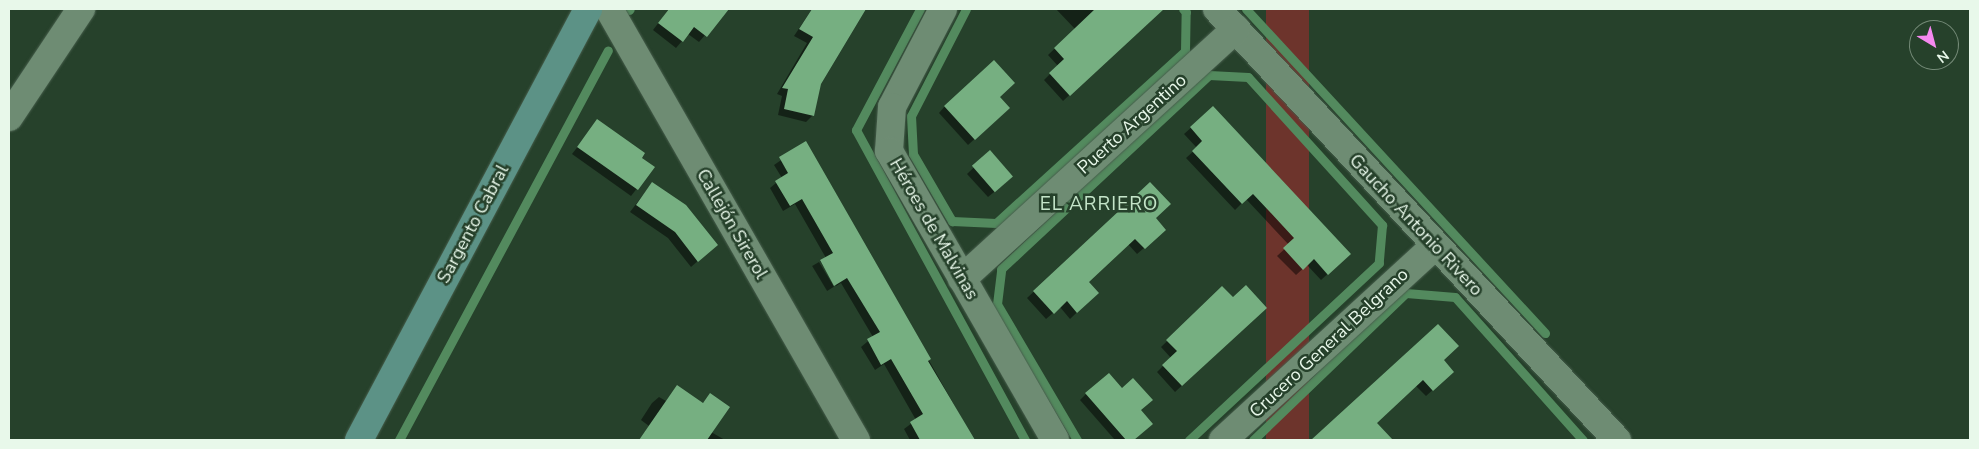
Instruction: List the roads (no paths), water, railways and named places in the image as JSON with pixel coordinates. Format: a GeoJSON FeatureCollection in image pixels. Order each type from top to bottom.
{"type":"FeatureCollection","features":[{"type":"Feature","properties":{"kind":"main road","name":"Sargento Cabral"},"geometry":{"type":"LineString","coordinates":[[359,440],[588,9]]}},
{"type":"Feature","properties":{"kind":"street"},"geometry":{"type":"LineString","coordinates":[[9,117],[81,9]]}},
{"type":"Feature","properties":{"kind":"street","name":"Callejón Sirerol"},"geometry":{"type":"LineString","coordinates":[[609,9],[856,440]]}},
{"type":"Feature","properties":{"kind":"street","name":"Héroes de Malvinas"},"geometry":{"type":"LineString","coordinates":[[943,9],[892,107],[889,151],[1055,440]]}},
{"type":"Feature","properties":{"kind":"street","name":"Gaucho Antonio Rivero"},"geometry":{"type":"LineString","coordinates":[[1217,9],[1617,440]]}},
{"type":"Feature","properties":{"kind":"street","name":"Puerto Argentino"},"geometry":{"type":"LineString","coordinates":[[962,279],[1236,29]]}},
{"type":"Feature","properties":{"kind":"street","name":"Crucero General Belgrano"},"geometry":{"type":"LineString","coordinates":[[1223,440],[1435,246]]}},
{"type":"Feature","properties":{"kind":"waterway"},"geometry":{"type":"LineString","coordinates":[[920,9],[856,130],[1025,440]]}},
{"type":"Feature","properties":{"kind":"waterway"},"geometry":{"type":"LineString","coordinates":[[966,9],[911,116],[913,154],[952,221],[996,223],[1185,51],[1186,12],[1183,9]]}},
{"type":"Feature","properties":{"kind":"waterway"},"geometry":{"type":"LineString","coordinates":[[1246,9],[1545,333]]}},
{"type":"Feature","properties":{"kind":"waterway"},"geometry":{"type":"LineString","coordinates":[[399,440],[608,50]]}},
{"type":"Feature","properties":{"kind":"waterway"},"geometry":{"type":"LineString","coordinates":[[1077,440],[997,304],[1001,269],[1209,75],[1248,77],[1382,225],[1379,263],[1189,440]]}},
{"type":"Feature","properties":{"kind":"waterway"},"geometry":{"type":"LineString","coordinates":[[1253,440],[1406,293],[1455,297],[1583,440]]}},
{"type":"Feature","properties":{"kind":"district","name":"EL ARRIERO"},"geometry":{"type":"Point","coordinates":[1099,205]}}]}
